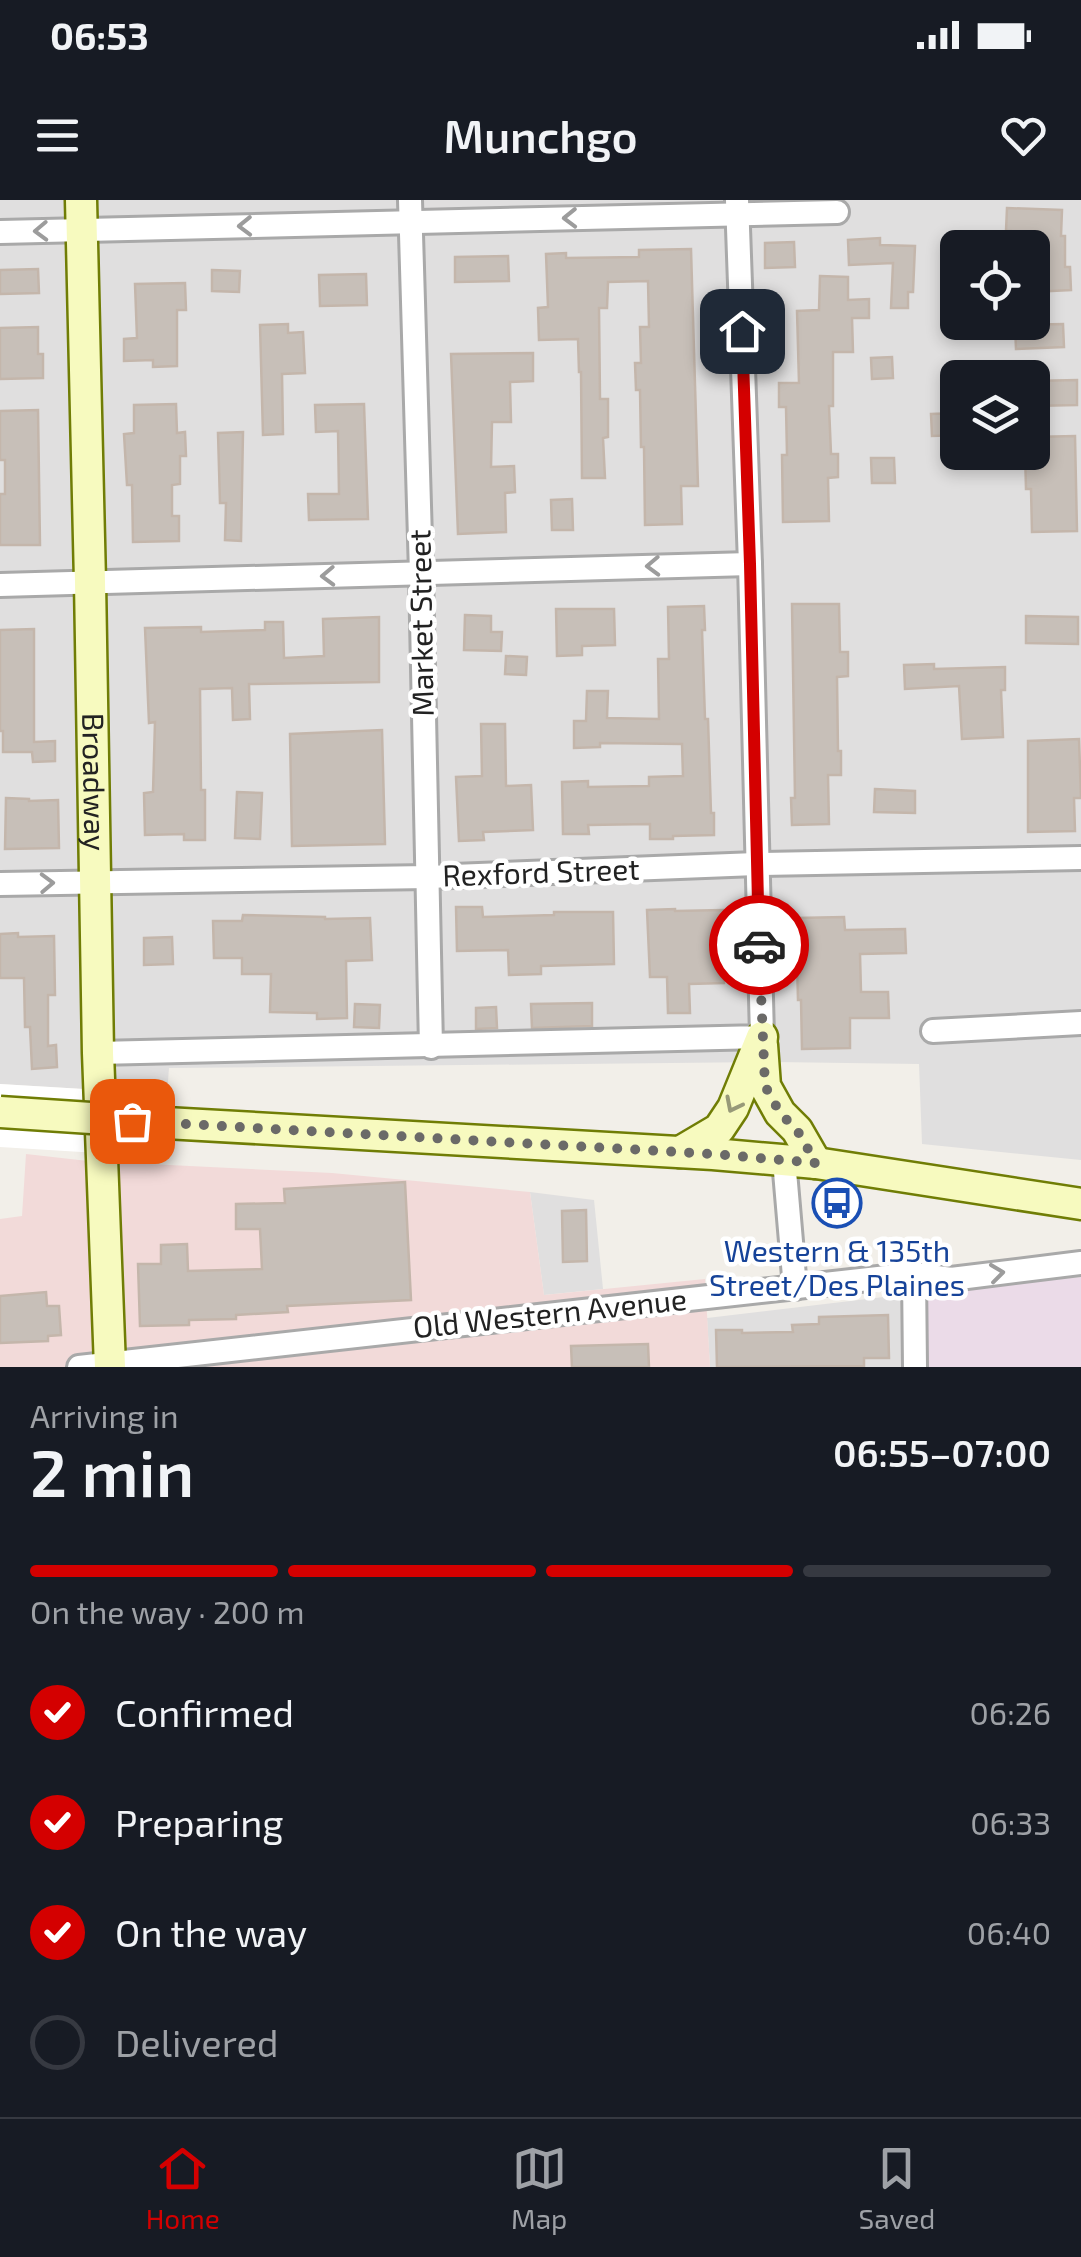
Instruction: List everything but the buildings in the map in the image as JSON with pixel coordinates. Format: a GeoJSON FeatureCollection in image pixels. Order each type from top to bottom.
{"type":"FeatureCollection","features":[{"type":"Feature","properties":{"kind":"main road","name":"Broadway"},"geometry":{"type":"LineString","coordinates":[[81,215],[98,1054],[100,1366]]}},
{"type":"Feature","properties":{"kind":"main road"},"geometry":{"type":"LineString","coordinates":[[679,1152],[719,1129],[734,1108],[762,1037]]}},
{"type":"Feature","properties":{"kind":"main road"},"geometry":{"type":"LineString","coordinates":[[762,1037],[765,1086],[816,1163]]}},
{"type":"Feature","properties":{"kind":"main road"},"geometry":{"type":"LineString","coordinates":[[0,1112],[784,1160],[1081,1204]]}},
{"type":"Feature","properties":{"kind":"street"},"geometry":{"type":"LineString","coordinates":[[98,1054],[762,1037],[737,208]]}},
{"type":"Feature","properties":{"kind":"street"},"geometry":{"type":"LineString","coordinates":[[0,232],[81,215],[737,208],[838,212]]}},
{"type":"Feature","properties":{"kind":"street","name":"Market Street"},"geometry":{"type":"LineString","coordinates":[[410,211],[431,1047]]}},
{"type":"Feature","properties":{"kind":"street"},"geometry":{"type":"LineString","coordinates":[[0,585],[750,564]]}},
{"type":"Feature","properties":{"kind":"street","name":"Rexford Street"},"geometry":{"type":"LineString","coordinates":[[0,884],[428,877],[756,864],[1081,858]]}},
{"type":"Feature","properties":{"kind":"street"},"geometry":{"type":"LineString","coordinates":[[933,1031],[1081,1023]]}},
{"type":"Feature","properties":{"kind":"street"},"geometry":{"type":"LineString","coordinates":[[784,1160],[795,1288]]}},
{"type":"Feature","properties":{"kind":"street","name":"Old Western Avenue"},"geometry":{"type":"LineString","coordinates":[[100,1366],[914,1274],[951,1278],[1081,1263]]}},
{"type":"Feature","properties":{"kind":"street"},"geometry":{"type":"LineString","coordinates":[[914,1274],[915,1367]]}},
{"type":"Feature","properties":{"kind":"shaded area"},"geometry":{"type":"Polygon","coordinates":[[[0,200],[1081,200],[1081,1160],[922,1144],[919,1064],[169,1068],[167,1094],[0,1084],[0,200]]]}},
{"type":"Feature","properties":{"kind":"shaded area"},"geometry":{"type":"Polygon","coordinates":[[[26,1154],[88,1161],[332,1173],[530,1192],[544,1295],[705,1279],[710,1367],[0,1367],[0,1219],[22,1216],[26,1154]]]}},
{"type":"Feature","properties":{"kind":"shaded area"},"geometry":{"type":"Polygon","coordinates":[[[530,1192],[594,1200],[603,1289],[544,1295],[530,1192]]]}},
{"type":"Feature","properties":{"kind":"shaded area"},"geometry":{"type":"Polygon","coordinates":[[[1081,1277],[1081,1367],[926,1367],[926,1292],[1081,1277]]]}},
{"type":"Feature","properties":{"kind":"shaded area"},"geometry":{"type":"Polygon","coordinates":[[[926,1292],[926,1367],[710,1367],[707,1318],[926,1292]]]}},
{"type":"Feature","properties":{"kind":"pier"},"geometry":{"type":"Polygon","coordinates":[[[0,1084],[167,1094],[163,1157],[0,1147],[0,1084]]]}},
{"type":"Feature","properties":{"kind":"way so far"},"geometry":{"type":"LineString","coordinates":[[132,1121],[816,1163],[765,1086],[759,945]]}},
{"type":"Feature","properties":{"kind":"place","name":"Western & 135th Street/Des Plaines"},"geometry":{"type":"Point","coordinates":[837,1203]}},
{"type":"Feature","properties":{"kind":"route"},"geometry":{"type":"LineString","coordinates":[[742,331],[759,945]]}}]}
